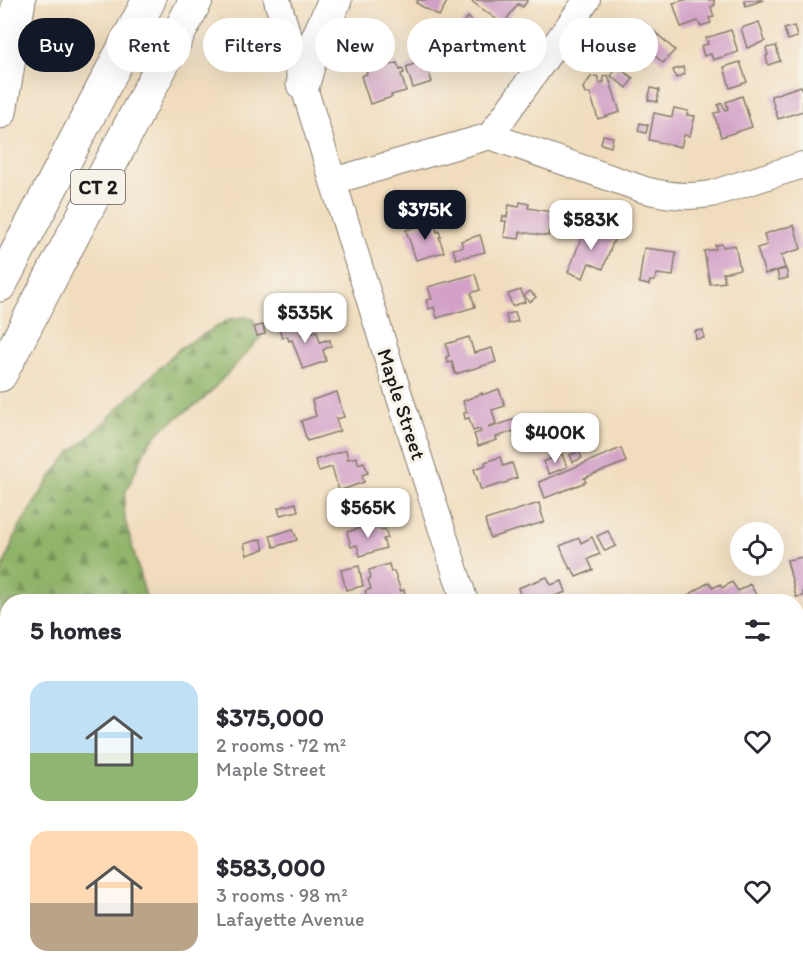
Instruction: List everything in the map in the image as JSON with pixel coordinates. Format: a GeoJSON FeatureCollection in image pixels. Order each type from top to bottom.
{"type":"FeatureCollection","features":[{"type":"Feature","properties":{"kind":"highway"},"geometry":{"type":"LineString","coordinates":[[0,112],[20,0]]}},
{"type":"Feature","properties":{"kind":"highway","name":"CT 2"},"geometry":{"type":"LineString","coordinates":[[0,285],[149,0]]}},
{"type":"Feature","properties":{"kind":"highway","name":"CT 2"},"geometry":{"type":"LineString","coordinates":[[0,375],[196,0]]}},
{"type":"Feature","properties":{"kind":"highway"},"geometry":{"type":"LineString","coordinates":[[303,84],[313,49],[335,0]]}},
{"type":"Feature","properties":{"kind":"street","name":"Maple Street"},"geometry":{"type":"LineString","coordinates":[[277,0],[462,594]]}},
{"type":"Feature","properties":{"kind":"street"},"geometry":{"type":"LineString","coordinates":[[490,136],[587,0]]}},
{"type":"Feature","properties":{"kind":"street"},"geometry":{"type":"LineString","coordinates":[[333,181],[490,136],[645,190],[679,196],[711,194],[803,165]]}},
{"type":"Feature","properties":{"kind":"green space"},"geometry":{"type":"Polygon","coordinates":[[[245,317],[252,319],[262,330],[261,337],[204,399],[164,427],[148,444],[126,491],[125,520],[145,594],[0,594],[0,575],[18,529],[53,474],[71,452],[180,348],[230,319],[245,317]]]}},
{"type":"Feature","properties":{"kind":"building"},"geometry":{"type":"Polygon","coordinates":[[[418,0],[448,0],[439,16],[416,3],[418,0]]]}},
{"type":"Feature","properties":{"kind":"building"},"geometry":{"type":"Polygon","coordinates":[[[470,0],[528,0],[523,7],[518,4],[508,18],[495,18],[470,0]]]}},
{"type":"Feature","properties":{"kind":"building"},"geometry":{"type":"Polygon","coordinates":[[[684,0],[714,0],[715,5],[711,7],[714,17],[709,18],[711,23],[700,26],[698,21],[681,27],[673,3],[684,0]]]}},
{"type":"Feature","properties":{"kind":"building"},"geometry":{"type":"Polygon","coordinates":[[[744,0],[763,0],[746,6],[744,0]]]}},
{"type":"Feature","properties":{"kind":"building"},"geometry":{"type":"Polygon","coordinates":[[[759,22],[765,41],[747,48],[741,28],[759,22]]]}},
{"type":"Feature","properties":{"kind":"building"},"geometry":{"type":"Polygon","coordinates":[[[794,26],[797,37],[788,40],[784,29],[794,26]]]}},
{"type":"Feature","properties":{"kind":"building"},"geometry":{"type":"Polygon","coordinates":[[[731,30],[738,52],[713,60],[711,54],[704,56],[701,46],[708,44],[706,38],[731,30]]]}},
{"type":"Feature","properties":{"kind":"building"},"geometry":{"type":"Polygon","coordinates":[[[658,35],[675,50],[663,63],[658,58],[658,35]]]}},
{"type":"Feature","properties":{"kind":"building"},"geometry":{"type":"Polygon","coordinates":[[[776,46],[780,61],[768,65],[766,48],[776,46]]]}},
{"type":"Feature","properties":{"kind":"building"},"geometry":{"type":"Polygon","coordinates":[[[740,62],[747,82],[730,88],[724,67],[740,62]]]}},
{"type":"Feature","properties":{"kind":"building"},"geometry":{"type":"Polygon","coordinates":[[[397,63],[400,70],[403,69],[404,73],[401,74],[406,91],[370,104],[361,76],[367,74],[366,72],[395,72],[395,64],[397,63]]]}},
{"type":"Feature","properties":{"kind":"building"},"geometry":{"type":"Polygon","coordinates":[[[683,67],[685,74],[676,78],[673,70],[683,67]]]}},
{"type":"Feature","properties":{"kind":"building"},"geometry":{"type":"Polygon","coordinates":[[[408,72],[429,72],[432,82],[413,88],[408,72]]]}},
{"type":"Feature","properties":{"kind":"building"},"geometry":{"type":"Polygon","coordinates":[[[614,72],[624,72],[633,78],[627,88],[611,76],[614,72]]]}},
{"type":"Feature","properties":{"kind":"building"},"geometry":{"type":"Polygon","coordinates":[[[608,75],[620,112],[598,119],[590,93],[585,94],[583,88],[591,77],[597,76],[600,83],[604,82],[603,77],[608,75]]]}},
{"type":"Feature","properties":{"kind":"building"},"geometry":{"type":"Polygon","coordinates":[[[801,86],[803,111],[778,119],[771,96],[801,86]]]}},
{"type":"Feature","properties":{"kind":"building"},"geometry":{"type":"Polygon","coordinates":[[[651,88],[659,90],[657,102],[648,100],[651,88]]]}},
{"type":"Feature","properties":{"kind":"building"},"geometry":{"type":"Polygon","coordinates":[[[742,96],[752,127],[721,137],[714,113],[720,112],[718,105],[722,103],[725,110],[728,109],[726,102],[742,96]]]}},
{"type":"Feature","properties":{"kind":"building"},"geometry":{"type":"Polygon","coordinates":[[[674,108],[688,111],[687,115],[695,116],[690,136],[684,135],[681,147],[649,140],[654,113],[672,117],[674,108]]]}},
{"type":"Feature","properties":{"kind":"building"},"geometry":{"type":"Polygon","coordinates":[[[640,123],[648,125],[646,133],[638,131],[640,123]]]}},
{"type":"Feature","properties":{"kind":"building"},"geometry":{"type":"Polygon","coordinates":[[[603,135],[613,137],[611,147],[601,144],[603,135]]]}},
{"type":"Feature","properties":{"kind":"building"},"geometry":{"type":"Polygon","coordinates":[[[520,202],[529,204],[528,208],[552,212],[548,236],[520,232],[519,239],[504,237],[506,221],[502,221],[503,216],[507,217],[509,205],[519,207],[520,202]]]}},
{"type":"Feature","properties":{"kind":"building"},"geometry":{"type":"Polygon","coordinates":[[[434,221],[444,252],[416,260],[406,230],[434,221]]]}},
{"type":"Feature","properties":{"kind":"building"},"geometry":{"type":"Polygon","coordinates":[[[794,225],[801,249],[781,255],[785,268],[765,274],[757,248],[767,245],[764,234],[794,225]]]}},
{"type":"Feature","properties":{"kind":"building"},"geometry":{"type":"Polygon","coordinates":[[[586,226],[615,237],[603,269],[589,263],[583,278],[568,272],[586,226]]]}},
{"type":"Feature","properties":{"kind":"building"},"geometry":{"type":"Polygon","coordinates":[[[480,235],[485,252],[456,259],[453,249],[463,247],[461,241],[480,235]]]}},
{"type":"Feature","properties":{"kind":"building"},"geometry":{"type":"Polygon","coordinates":[[[722,244],[723,247],[735,245],[740,269],[723,273],[725,282],[710,284],[704,251],[716,249],[715,245],[722,244]]]}},
{"type":"Feature","properties":{"kind":"building"},"geometry":{"type":"Polygon","coordinates":[[[644,248],[676,252],[673,276],[657,274],[655,281],[650,281],[649,285],[639,283],[644,248]]]}},
{"type":"Feature","properties":{"kind":"building"},"geometry":{"type":"Polygon","coordinates":[[[786,269],[788,278],[779,280],[777,271],[786,269]]]}},
{"type":"Feature","properties":{"kind":"building"},"geometry":{"type":"Polygon","coordinates":[[[475,274],[480,290],[471,293],[475,307],[437,318],[434,307],[429,309],[426,300],[432,299],[428,287],[475,274]]]}},
{"type":"Feature","properties":{"kind":"building"},"geometry":{"type":"Polygon","coordinates":[[[521,290],[525,302],[512,306],[508,294],[521,290]]]}},
{"type":"Feature","properties":{"kind":"building"},"geometry":{"type":"Polygon","coordinates":[[[530,291],[536,297],[530,302],[524,296],[530,291]]]}},
{"type":"Feature","properties":{"kind":"building"},"geometry":{"type":"Polygon","coordinates":[[[515,312],[518,321],[508,324],[506,315],[515,312]]]}},
{"type":"Feature","properties":{"kind":"building"},"geometry":{"type":"Polygon","coordinates":[[[297,319],[302,335],[317,331],[320,342],[330,340],[331,346],[323,350],[326,361],[303,369],[292,340],[289,341],[287,336],[282,338],[278,325],[297,319]]]}},
{"type":"Feature","properties":{"kind":"building"},"geometry":{"type":"Polygon","coordinates":[[[263,325],[265,334],[257,336],[254,327],[263,325]]]}},
{"type":"Feature","properties":{"kind":"building"},"geometry":{"type":"Polygon","coordinates":[[[703,330],[704,338],[696,339],[695,331],[703,330]]]}},
{"type":"Feature","properties":{"kind":"building"},"geometry":{"type":"Polygon","coordinates":[[[469,337],[474,353],[492,348],[496,362],[455,374],[452,362],[448,363],[446,357],[449,356],[446,344],[469,337]]]}},
{"type":"Feature","properties":{"kind":"building"},"geometry":{"type":"Polygon","coordinates":[[[499,389],[505,406],[492,410],[496,424],[489,428],[521,417],[524,428],[496,437],[497,440],[478,446],[474,434],[481,432],[480,429],[473,431],[469,418],[465,419],[464,413],[467,412],[463,401],[499,389]]]}},
{"type":"Feature","properties":{"kind":"building"},"geometry":{"type":"Polygon","coordinates":[[[337,392],[344,417],[336,419],[340,431],[307,441],[301,421],[316,416],[312,400],[337,392]]]}},
{"type":"Feature","properties":{"kind":"building"},"geometry":{"type":"Polygon","coordinates":[[[621,448],[626,462],[584,478],[586,482],[545,498],[539,482],[621,448]]]}},
{"type":"Feature","properties":{"kind":"building"},"geometry":{"type":"Polygon","coordinates":[[[346,450],[348,459],[357,457],[358,464],[364,462],[368,473],[362,475],[364,482],[339,491],[332,467],[319,471],[315,460],[346,450]]]}},
{"type":"Feature","properties":{"kind":"building"},"geometry":{"type":"Polygon","coordinates":[[[579,451],[582,458],[573,462],[570,455],[579,451]]]}},
{"type":"Feature","properties":{"kind":"building"},"geometry":{"type":"Polygon","coordinates":[[[562,454],[567,467],[549,474],[543,462],[562,454]]]}},
{"type":"Feature","properties":{"kind":"building"},"geometry":{"type":"Polygon","coordinates":[[[500,457],[503,466],[512,463],[517,478],[481,490],[474,469],[500,457]]]}},
{"type":"Feature","properties":{"kind":"building"},"geometry":{"type":"Polygon","coordinates":[[[296,503],[298,511],[280,515],[278,508],[296,503]]]}},
{"type":"Feature","properties":{"kind":"building"},"geometry":{"type":"Polygon","coordinates":[[[539,503],[544,522],[490,538],[485,520],[539,503]]]}},
{"type":"Feature","properties":{"kind":"building"},"geometry":{"type":"Polygon","coordinates":[[[377,523],[380,530],[385,529],[388,538],[383,539],[386,548],[360,556],[357,545],[351,547],[347,532],[377,523]]]}},
{"type":"Feature","properties":{"kind":"building"},"geometry":{"type":"Polygon","coordinates":[[[293,529],[297,540],[274,547],[270,536],[293,529]]]}},
{"type":"Feature","properties":{"kind":"building"},"geometry":{"type":"Polygon","coordinates":[[[608,531],[616,546],[605,551],[597,536],[608,531]]]}},
{"type":"Feature","properties":{"kind":"building"},"geometry":{"type":"Polygon","coordinates":[[[592,537],[600,554],[588,559],[593,570],[576,577],[560,546],[579,538],[581,543],[592,537]]]}},
{"type":"Feature","properties":{"kind":"building"},"geometry":{"type":"Polygon","coordinates":[[[261,539],[264,549],[247,555],[244,544],[261,539]]]}},
{"type":"Feature","properties":{"kind":"building"},"geometry":{"type":"Polygon","coordinates":[[[803,557],[803,594],[795,594],[787,560],[803,557]]]}},
{"type":"Feature","properties":{"kind":"building"},"geometry":{"type":"Polygon","coordinates":[[[389,564],[401,591],[404,590],[405,594],[366,594],[365,591],[371,589],[368,579],[371,578],[369,570],[389,564]]]}},
{"type":"Feature","properties":{"kind":"building"},"geometry":{"type":"Polygon","coordinates":[[[359,566],[363,586],[346,590],[341,570],[359,566]]]}},
{"type":"Feature","properties":{"kind":"building"},"geometry":{"type":"Polygon","coordinates":[[[547,577],[551,585],[562,581],[566,592],[520,594],[518,588],[547,577]]]}},
{"type":"Feature","properties":{"kind":"building"},"geometry":{"type":"Polygon","coordinates":[[[709,582],[713,588],[720,584],[722,588],[732,582],[738,591],[750,584],[756,594],[690,594],[709,582]]]}}]}
